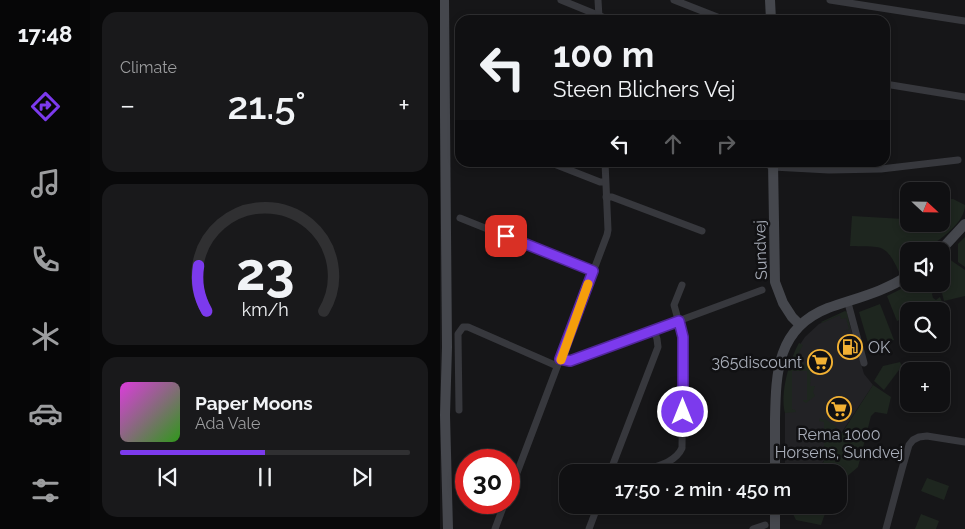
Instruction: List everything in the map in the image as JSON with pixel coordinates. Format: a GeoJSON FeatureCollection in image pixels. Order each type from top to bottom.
{"type":"FeatureCollection","features":[{"type":"Feature","properties":{"kind":"street"},"geometry":{"type":"LineString","coordinates":[[444,0],[443,481],[444,509],[448,529]]}},
{"type":"Feature","properties":{"kind":"street"},"geometry":{"type":"LineString","coordinates":[[561,0],[593,15]]}},
{"type":"Feature","properties":{"kind":"street"},"geometry":{"type":"LineString","coordinates":[[598,0],[599,15]]}},
{"type":"Feature","properties":{"kind":"street"},"geometry":{"type":"LineString","coordinates":[[674,0],[712,15]]}},
{"type":"Feature","properties":{"kind":"street"},"geometry":{"type":"LineString","coordinates":[[770,0],[771,15]]}},
{"type":"Feature","properties":{"kind":"street"},"geometry":{"type":"LineString","coordinates":[[830,0],[965,21]]}},
{"type":"Feature","properties":{"kind":"street"},"geometry":{"type":"LineString","coordinates":[[890,85],[965,97]]}},
{"type":"Feature","properties":{"kind":"street"},"geometry":{"type":"LineString","coordinates":[[795,167],[829,170],[880,170],[958,160]]}},
{"type":"Feature","properties":{"kind":"street"},"geometry":{"type":"LineString","coordinates":[[562,167],[600,182],[605,182]]}},
{"type":"Feature","properties":{"kind":"street"},"geometry":{"type":"LineString","coordinates":[[520,464],[608,230],[605,167]]}},
{"type":"Feature","properties":{"kind":"street","name":"Sundvej"},"geometry":{"type":"LineString","coordinates":[[773,167],[775,282],[783,303],[800,325]]}},
{"type":"Feature","properties":{"kind":"street"},"geometry":{"type":"LineString","coordinates":[[606,197],[612,197],[702,231]]}},
{"type":"Feature","properties":{"kind":"street"},"geometry":{"type":"LineString","coordinates":[[460,218],[593,271]]}},
{"type":"Feature","properties":{"kind":"street"},"geometry":{"type":"LineString","coordinates":[[948,242],[965,224]]}},
{"type":"Feature","properties":{"kind":"street"},"geometry":{"type":"LineString","coordinates":[[775,464],[775,406],[778,366],[787,342],[800,325],[819,312],[879,292],[900,280]]}},
{"type":"Feature","properties":{"kind":"street"},"geometry":{"type":"LineString","coordinates":[[662,464],[676,457],[682,448],[683,341],[674,305],[682,285]]}},
{"type":"Feature","properties":{"kind":"street"},"geometry":{"type":"LineString","coordinates":[[459,410],[458,334],[463,327],[558,362],[570,361],[762,290]]}},
{"type":"Feature","properties":{"kind":"street"},"geometry":{"type":"LineString","coordinates":[[848,302],[864,363]]}},
{"type":"Feature","properties":{"kind":"street"},"geometry":{"type":"LineString","coordinates":[[613,464],[658,347],[658,340],[654,331]]}},
{"type":"Feature","properties":{"kind":"street"},"geometry":{"type":"LineString","coordinates":[[886,529],[909,445],[917,438],[927,436],[965,442]]}},
{"type":"Feature","properties":{"kind":"street"},"geometry":{"type":"LineString","coordinates":[[495,529],[501,514]]}},
{"type":"Feature","properties":{"kind":"street"},"geometry":{"type":"LineString","coordinates":[[589,529],[595,514]]}},
{"type":"Feature","properties":{"kind":"street"},"geometry":{"type":"LineString","coordinates":[[753,529],[770,527],[773,514]]}},
{"type":"Feature","properties":{"kind":"shaded area"},"geometry":{"type":"Polygon","coordinates":[[[950,199],[965,205],[961,217],[950,230],[950,199]]]}},
{"type":"Feature","properties":{"kind":"shaded area"},"geometry":{"type":"Polygon","coordinates":[[[852,216],[900,219],[900,232],[948,232],[936,242],[900,242],[899,272],[890,255],[881,248],[850,246],[852,216]]]}},
{"type":"Feature","properties":{"kind":"shaded area"},"geometry":{"type":"Polygon","coordinates":[[[965,237],[965,267],[958,262],[958,244],[965,237]]]}},
{"type":"Feature","properties":{"kind":"shaded area"},"geometry":{"type":"Polygon","coordinates":[[[950,260],[965,270],[965,296],[944,301],[942,293],[950,292],[950,260]]]}},
{"type":"Feature","properties":{"kind":"shaded area"},"geometry":{"type":"Polygon","coordinates":[[[900,290],[900,292],[933,292],[933,298],[936,300],[940,297],[942,302],[900,302],[900,320],[897,321],[887,296],[900,290]]]}},
{"type":"Feature","properties":{"kind":"shaded area"},"geometry":{"type":"Polygon","coordinates":[[[880,304],[894,340],[869,346],[859,312],[880,304]]]}},
{"type":"Feature","properties":{"kind":"shaded area"},"geometry":{"type":"Polygon","coordinates":[[[845,311],[847,312],[850,328],[849,330],[843,331],[849,329],[846,318],[841,319],[840,315],[821,322],[845,311]]]}},
{"type":"Feature","properties":{"kind":"shaded area"},"geometry":{"type":"Polygon","coordinates":[[[843,313],[847,315],[864,374],[873,385],[822,464],[785,464],[785,391],[799,346],[805,337],[819,324],[843,313]]]}},
{"type":"Feature","properties":{"kind":"shaded area"},"geometry":{"type":"Polygon","coordinates":[[[799,343],[803,345],[797,360],[812,368],[810,386],[815,386],[813,392],[815,396],[806,403],[803,401],[807,400],[807,371],[792,371],[792,409],[796,412],[785,413],[786,377],[799,343]]]}},
{"type":"Feature","properties":{"kind":"shaded area"},"geometry":{"type":"Polygon","coordinates":[[[900,362],[900,369],[884,390],[874,381],[883,366],[900,362]]]}},
{"type":"Feature","properties":{"kind":"shaded area"},"geometry":{"type":"Polygon","coordinates":[[[873,385],[891,397],[887,414],[875,412],[871,416],[858,467],[847,476],[847,464],[822,464],[826,457],[824,457],[824,422],[819,421],[820,418],[837,427],[836,429],[842,433],[873,385]]]}},
{"type":"Feature","properties":{"kind":"shaded area"},"geometry":{"type":"Polygon","coordinates":[[[927,478],[949,486],[944,500],[921,491],[927,478]]]}},
{"type":"Feature","properties":{"kind":"shaded area"},"geometry":{"type":"Polygon","coordinates":[[[793,514],[825,514],[821,525],[796,520],[793,514]]]}},
{"type":"Feature","properties":{"kind":"shaded area"},"geometry":{"type":"Polygon","coordinates":[[[921,514],[939,521],[936,529],[915,529],[921,514]]]}},
{"type":"Feature","properties":{"kind":"slow traffic"},"geometry":{"type":"LineString","coordinates":[[561,360],[588,284]]}},
{"type":"Feature","properties":{"kind":"place","name":"OK"},"geometry":{"type":"Point","coordinates":[850,347]}},
{"type":"Feature","properties":{"kind":"place","name":"365discount"},"geometry":{"type":"Point","coordinates":[820,362]}},
{"type":"Feature","properties":{"kind":"place","name":"Rema 1000 Horsens, Sundvej"},"geometry":{"type":"Point","coordinates":[839,409]}},
{"type":"Feature","properties":{"kind":"route"},"geometry":{"type":"LineString","coordinates":[[506,236],[593,271],[560,359],[566,362],[679,321],[683,337],[683,412]]}}]}
